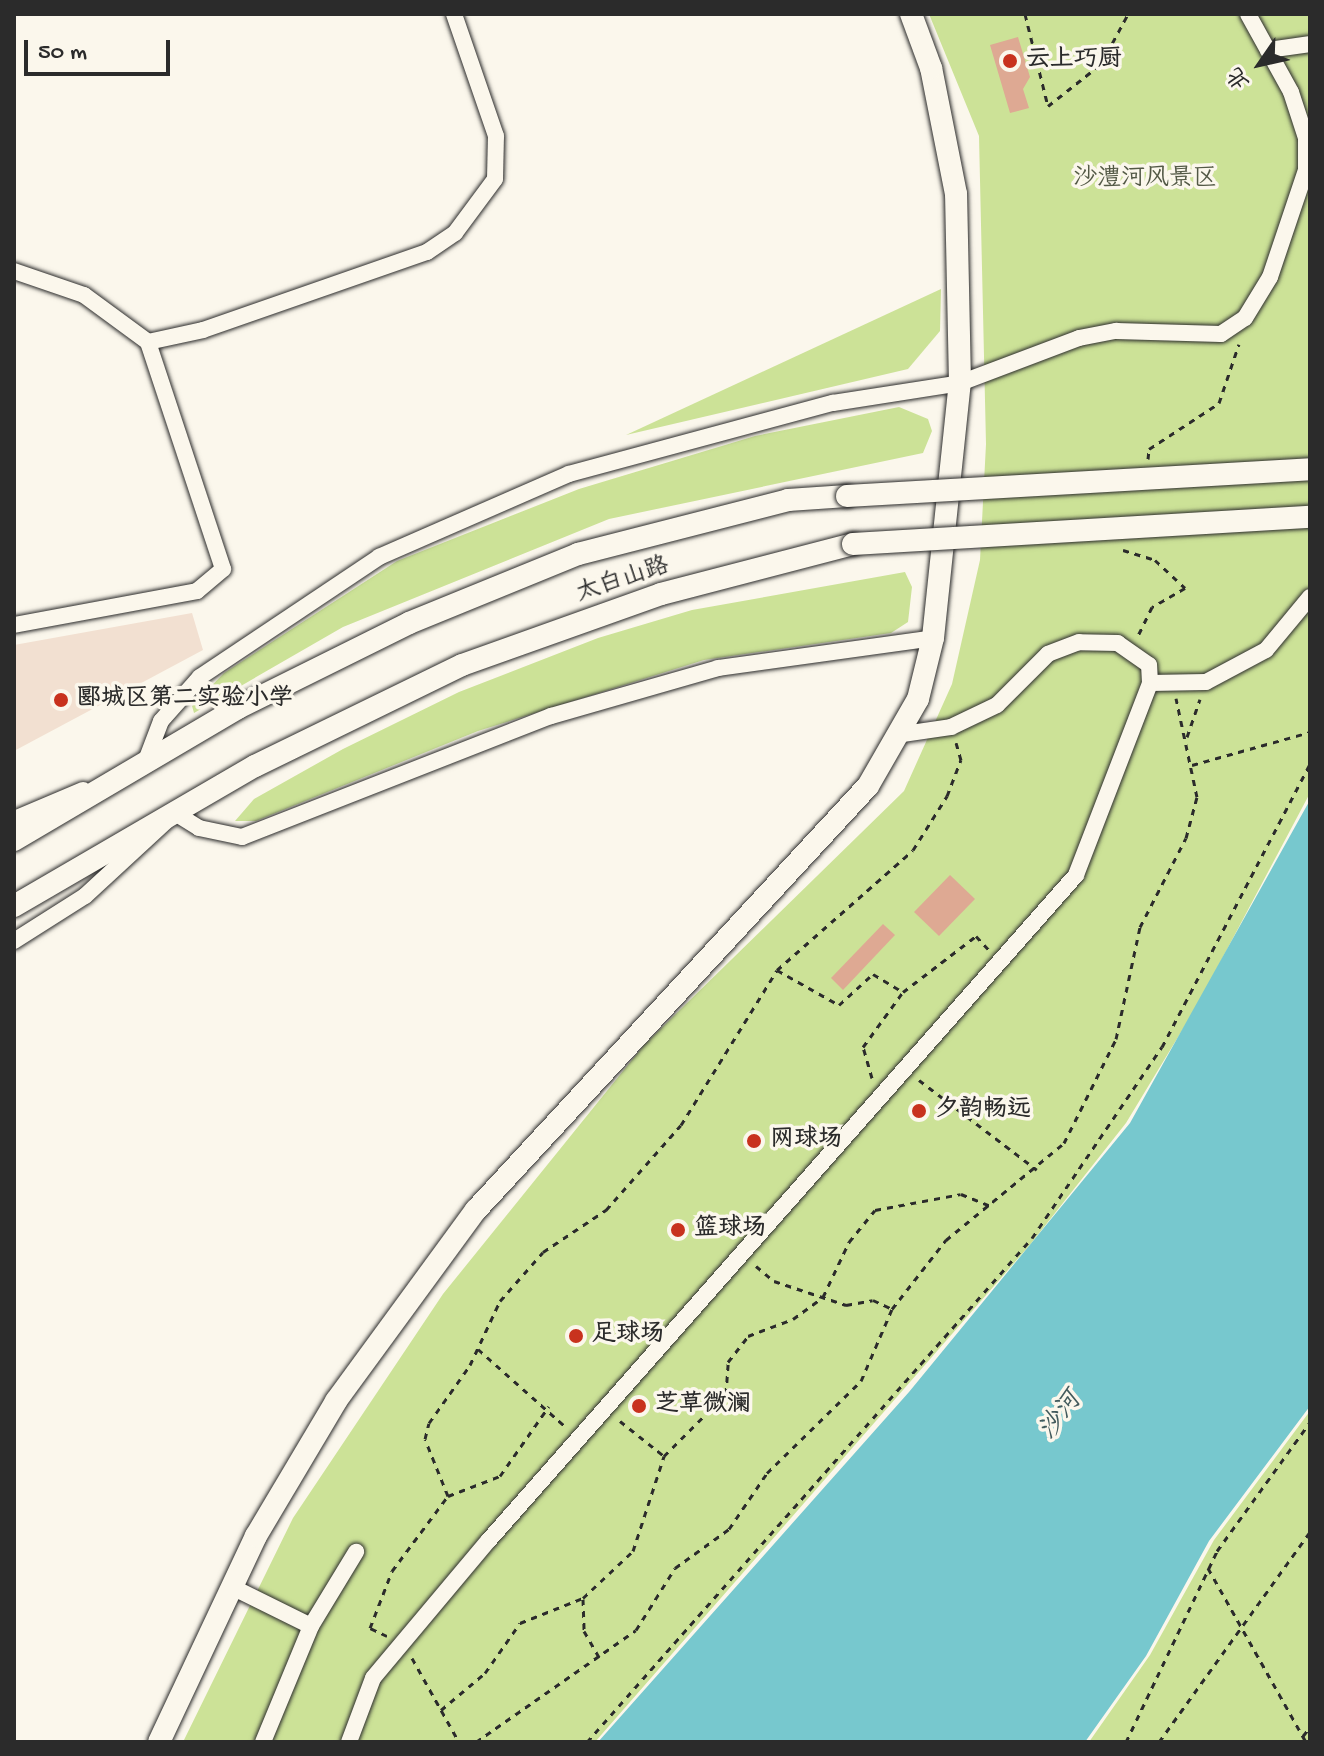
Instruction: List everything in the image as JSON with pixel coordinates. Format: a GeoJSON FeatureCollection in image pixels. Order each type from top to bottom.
{"type":"FeatureCollection","features":[{"type":"Feature","properties":{"kind":"main road"},"geometry":{"type":"LineString","coordinates":[[159,1742],[232,1587],[336,1401],[476,1210],[868,786],[918,699],[933,638],[960,383],[956,194],[931,68],[911,14]]}},
{"type":"Feature","properties":{"kind":"main road","name":"太白山路"},"geometry":{"type":"LineString","coordinates":[[14,840],[148,762],[409,623],[578,554],[788,500],[1310,469]]}},
{"type":"Feature","properties":{"kind":"main road","name":"太白山路"},"geometry":{"type":"LineString","coordinates":[[14,906],[175,813],[462,665],[661,594],[853,544],[1310,517]]}},
{"type":"Feature","properties":{"kind":"street"},"geometry":{"type":"LineString","coordinates":[[148,342],[203,330],[427,252],[455,233],[495,179],[496,136],[454,14]]}},
{"type":"Feature","properties":{"kind":"street"},"geometry":{"type":"LineString","coordinates":[[14,819],[148,762],[161,721],[200,677],[379,557],[569,474],[833,403],[960,383],[1079,338],[1221,334],[1245,318],[1270,277],[1306,170],[1306,138],[1268,50],[1248,14]]}},
{"type":"Feature","properties":{"kind":"street"},"geometry":{"type":"LineString","coordinates":[[1268,50],[1310,44]]}},
{"type":"Feature","properties":{"kind":"street"},"geometry":{"type":"LineString","coordinates":[[14,271],[84,295],[148,342],[223,569],[197,591],[14,625]]}},
{"type":"Feature","properties":{"kind":"street"},"geometry":{"type":"LineString","coordinates":[[1150,683],[1206,682],[1266,650],[1310,597]]}},
{"type":"Feature","properties":{"kind":"street"},"geometry":{"type":"LineString","coordinates":[[14,941],[85,896],[175,813],[199,828],[242,837],[551,716],[718,668],[933,638]]}},
{"type":"Feature","properties":{"kind":"street"},"geometry":{"type":"LineString","coordinates":[[349,1742],[373,1678],[603,1408],[881,1091],[1076,875],[1150,683],[1149,665],[1131,650],[1079,642],[1048,654],[997,705],[951,727],[897,735]]}},
{"type":"Feature","properties":{"kind":"street"},"geometry":{"type":"LineString","coordinates":[[263,1742],[311,1626],[356,1552]]}},
{"type":"Feature","properties":{"kind":"street"},"geometry":{"type":"LineString","coordinates":[[232,1587],[311,1626]]}},
{"type":"Feature","properties":{"kind":"path"},"geometry":{"type":"LineString","coordinates":[[1025,14],[1048,106],[1101,64],[1128,14]]}},
{"type":"Feature","properties":{"kind":"path"},"geometry":{"type":"LineString","coordinates":[[1146,478],[1149,449],[1219,403],[1245,318]]}},
{"type":"Feature","properties":{"kind":"path"},"geometry":{"type":"LineString","coordinates":[[1131,650],[1152,607],[1185,588],[1155,560]]}},
{"type":"Feature","properties":{"kind":"path"},"geometry":{"type":"LineString","coordinates":[[1187,737],[1206,682]]}},
{"type":"Feature","properties":{"kind":"path"},"geometry":{"type":"LineString","coordinates":[[476,1742],[600,1659],[636,1630],[675,1568],[729,1529],[767,1473],[861,1381],[892,1309],[946,1240],[994,1207],[1064,1143],[1116,1039],[1140,927],[1186,838],[1197,797],[1187,737],[1172,683]]}},
{"type":"Feature","properties":{"kind":"path"},"geometry":{"type":"LineString","coordinates":[[448,1496],[425,1439],[478,1349],[500,1301],[543,1252],[606,1210],[681,1125],[777,970],[913,850],[961,760],[951,727]]}},
{"type":"Feature","properties":{"kind":"path"},"geometry":{"type":"LineString","coordinates":[[1192,765],[1310,732]]}},
{"type":"Feature","properties":{"kind":"path"},"geometry":{"type":"LineString","coordinates":[[587,1742],[1032,1238],[1162,1047],[1310,764]]}},
{"type":"Feature","properties":{"kind":"path"},"geometry":{"type":"LineString","coordinates":[[881,1091],[863,1063],[863,1047],[903,992],[976,936],[999,960]]}},
{"type":"Feature","properties":{"kind":"path"},"geometry":{"type":"LineString","coordinates":[[777,970],[839,1005],[873,974],[903,992]]}},
{"type":"Feature","properties":{"kind":"path"},"geometry":{"type":"LineString","coordinates":[[903,1067],[1037,1170]]}},
{"type":"Feature","properties":{"kind":"path"},"geometry":{"type":"LineString","coordinates":[[441,1710],[485,1673],[520,1623],[583,1598],[633,1551],[664,1456],[726,1394],[728,1362],[748,1336],[793,1319],[823,1297],[849,1242],[875,1210],[961,1194],[994,1207]]}},
{"type":"Feature","properties":{"kind":"path"},"geometry":{"type":"LineString","coordinates":[[739,1253],[774,1281],[823,1297],[892,1309]]}},
{"type":"Feature","properties":{"kind":"path"},"geometry":{"type":"LineString","coordinates":[[478,1349],[549,1406],[577,1439]]}},
{"type":"Feature","properties":{"kind":"path"},"geometry":{"type":"LineString","coordinates":[[459,1742],[404,1643],[370,1628],[392,1571],[448,1496],[500,1476],[549,1406]]}},
{"type":"Feature","properties":{"kind":"path"},"geometry":{"type":"LineString","coordinates":[[603,1408],[664,1456]]}},
{"type":"Feature","properties":{"kind":"path"},"geometry":{"type":"LineString","coordinates":[[1126,1742],[1208,1568],[1310,1422]]}},
{"type":"Feature","properties":{"kind":"path"},"geometry":{"type":"LineString","coordinates":[[1304,1431],[1310,1432]]}},
{"type":"Feature","properties":{"kind":"path"},"geometry":{"type":"LineString","coordinates":[[1159,1742],[1310,1532]]}},
{"type":"Feature","properties":{"kind":"path"},"geometry":{"type":"LineString","coordinates":[[1208,1568],[1306,1742]]}},
{"type":"Feature","properties":{"kind":"path"},"geometry":{"type":"LineString","coordinates":[[583,1598],[584,1631],[600,1659]]}},
{"type":"Feature","properties":{"kind":"path"},"geometry":{"type":"LineString","coordinates":[[1303,1736],[1310,1727]]}},
{"type":"Feature","properties":{"kind":"shaded area","name":"郾城区第二实验小学"},"geometry":{"type":"Polygon","coordinates":[[[192,613],[203,650],[14,751],[14,645],[192,613]]]}},
{"type":"Feature","properties":{"kind":"green space","name":"沙澧河风景区"},"geometry":{"type":"Polygon","coordinates":[[[929,14],[1310,14],[1310,793],[1198,1004],[1126,1123],[1029,1246],[595,1742],[183,1742],[293,1518],[443,1294],[644,1045],[904,791],[952,684],[980,560],[986,444],[979,136],[929,14]]]}},
{"type":"Feature","properties":{"kind":"green space"},"geometry":{"type":"Polygon","coordinates":[[[941,289],[940,331],[908,369],[626,435],[941,289]]]}},
{"type":"Feature","properties":{"kind":"green space"},"geometry":{"type":"Polygon","coordinates":[[[899,407],[928,419],[932,431],[923,453],[609,519],[343,627],[194,713],[192,706],[224,673],[397,561],[579,489],[755,436],[899,407]]]}},
{"type":"Feature","properties":{"kind":"green space"},"geometry":{"type":"Polygon","coordinates":[[[905,572],[912,587],[908,622],[891,633],[704,660],[478,731],[256,821],[235,821],[254,799],[343,749],[459,692],[598,638],[692,610],[905,572]]]}},
{"type":"Feature","properties":{"kind":"green space"},"geometry":{"type":"Polygon","coordinates":[[[1310,1411],[1310,1742],[1089,1742],[1150,1655],[1214,1540],[1310,1411]]]}},
{"type":"Feature","properties":{"kind":"water","name":"沙河"},"geometry":{"type":"Polygon","coordinates":[[[1310,800],[1310,1406],[1209,1541],[1146,1656],[1085,1742],[598,1742],[909,1392],[1130,1123],[1310,800]]]}},
{"type":"Feature","properties":{"kind":"building","name":"云上巧厨"},"geometry":{"type":"Polygon","coordinates":[[[1018,37],[1030,77],[1023,89],[1029,108],[1010,113],[990,45],[1018,37]]]}},
{"type":"Feature","properties":{"kind":"building"},"geometry":{"type":"Polygon","coordinates":[[[950,875],[975,899],[939,936],[914,912],[950,875]]]}},
{"type":"Feature","properties":{"kind":"building"},"geometry":{"type":"Polygon","coordinates":[[[883,924],[895,935],[843,990],[831,978],[883,924]]]}},
{"type":"Feature","properties":{"kind":"place","name":"云上巧厨"},"geometry":{"type":"Point","coordinates":[1010,61]}},
{"type":"Feature","properties":{"kind":"place","name":"郾城区第二实验小学"},"geometry":{"type":"Point","coordinates":[61,700]}},
{"type":"Feature","properties":{"kind":"place","name":"夕韵畅远"},"geometry":{"type":"Point","coordinates":[919,1111]}},
{"type":"Feature","properties":{"kind":"place","name":"网球场"},"geometry":{"type":"Point","coordinates":[754,1141]}},
{"type":"Feature","properties":{"kind":"place","name":"篮球场"},"geometry":{"type":"Point","coordinates":[678,1230]}},
{"type":"Feature","properties":{"kind":"place","name":"足球场"},"geometry":{"type":"Point","coordinates":[576,1336]}},
{"type":"Feature","properties":{"kind":"place","name":"芝草微澜"},"geometry":{"type":"Point","coordinates":[639,1406]}}]}
